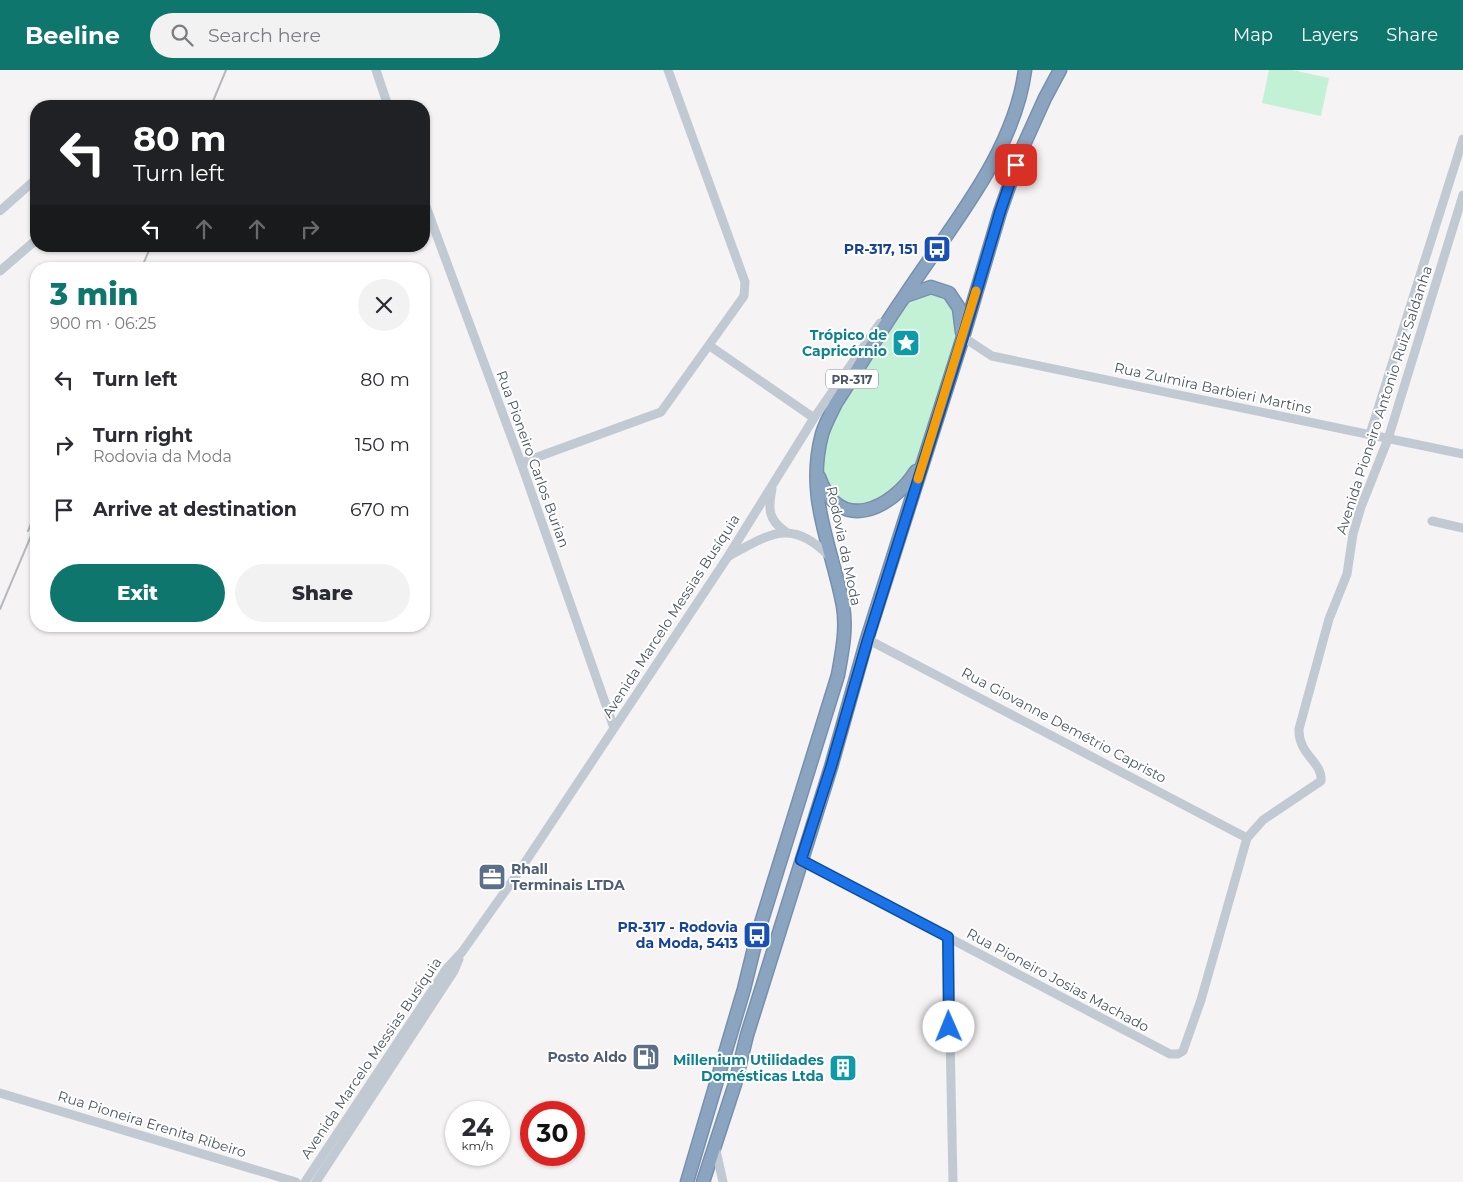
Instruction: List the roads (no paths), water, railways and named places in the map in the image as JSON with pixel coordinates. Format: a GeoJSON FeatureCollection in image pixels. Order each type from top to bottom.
{"type":"FeatureCollection","features":[{"type":"Feature","properties":{"kind":"highway","name":"Rodovia da Moda"},"geometry":{"type":"LineString","coordinates":[[687,1182],[744,989],[757,936],[838,675],[845,637],[844,607],[818,506],[815,468],[822,432],[836,403],[987,172],[1008,128],[1025,70]]}},
{"type":"Feature","properties":{"kind":"highway","name":"Rodovia da Moda"},"geometry":{"type":"LineString","coordinates":[[703,1182],[735,1084],[747,1035],[831,767],[868,639],[901,539],[1000,212],[1022,149],[1060,70]]}},
{"type":"Feature","properties":{"kind":"highway"},"geometry":{"type":"LineString","coordinates":[[904,297],[930,287],[949,293],[955,299],[959,308],[963,337]]}},
{"type":"Feature","properties":{"kind":"highway"},"geometry":{"type":"LineString","coordinates":[[815,468],[823,489],[836,506],[847,511],[860,511],[880,506],[902,491],[924,460]]}},
{"type":"Feature","properties":{"kind":"street"},"geometry":{"type":"LineString","coordinates":[[376,70],[386,100]]}},
{"type":"Feature","properties":{"kind":"street"},"geometry":{"type":"LineString","coordinates":[[521,463],[661,412],[744,296],[745,282],[668,70]]}},
{"type":"Feature","properties":{"kind":"street","name":"Avenida Pioneiro Antonio Ruiz Saldanha"},"geometry":{"type":"LineString","coordinates":[[1370,434],[1463,139]]}},
{"type":"Feature","properties":{"kind":"street"},"geometry":{"type":"LineString","coordinates":[[0,211],[30,184]]}},
{"type":"Feature","properties":{"kind":"street","name":"Avenida Pioneiro Antonio Ruiz Saldanha"},"geometry":{"type":"LineString","coordinates":[[1170,1054],[1178,1054],[1186,1046],[1247,838],[1263,820],[1321,781],[1320,770],[1304,752],[1299,741],[1299,729],[1329,619],[1347,574],[1361,508],[1388,439],[1463,195]]}},
{"type":"Feature","properties":{"kind":"street","name":"Rua Pioneiro Carlos Burian"},"geometry":{"type":"LineString","coordinates":[[430,217],[521,463],[614,728]]}},
{"type":"Feature","properties":{"kind":"street"},"geometry":{"type":"LineString","coordinates":[[1,269],[30,245]]}},
{"type":"Feature","properties":{"kind":"street"},"geometry":{"type":"LineString","coordinates":[[1418,282],[1436,286]]}},
{"type":"Feature","properties":{"kind":"street","name":"Avenida Marcelo Messias Busíquia"},"geometry":{"type":"LineString","coordinates":[[305,1182],[454,971],[462,952],[727,558],[814,418],[878,326],[904,297]]}},
{"type":"Feature","properties":{"kind":"street","name":"Rua Zulmira Barbieri Martins"},"geometry":{"type":"LineString","coordinates":[[963,337],[992,356],[1463,454]]}},
{"type":"Feature","properties":{"kind":"street"},"geometry":{"type":"LineString","coordinates":[[710,346],[814,418]]}},
{"type":"Feature","properties":{"kind":"street"},"geometry":{"type":"LineString","coordinates":[[773,484],[768,508],[770,517],[786,532],[808,538],[819,545],[830,557]]}},
{"type":"Feature","properties":{"kind":"street"},"geometry":{"type":"LineString","coordinates":[[1432,521],[1463,528]]}},
{"type":"Feature","properties":{"kind":"street"},"geometry":{"type":"LineString","coordinates":[[727,558],[765,537],[786,532]]}},
{"type":"Feature","properties":{"kind":"street","name":"Rua Giovanne Demétrio Capristo"},"geometry":{"type":"LineString","coordinates":[[868,639],[1247,838]]}},
{"type":"Feature","properties":{"kind":"street","name":"Rua Pioneiro Josias Machado"},"geometry":{"type":"LineString","coordinates":[[801,860],[1170,1054]]}},
{"type":"Feature","properties":{"kind":"street"},"geometry":{"type":"LineString","coordinates":[[948,937],[953,1182]]}},
{"type":"Feature","properties":{"kind":"street","name":"Avenida Marcelo Messias Busíquia"},"geometry":{"type":"LineString","coordinates":[[316,1182],[401,1046]]}},
{"type":"Feature","properties":{"kind":"street","name":"Rua Pioneira Erenita Ribeiro"},"geometry":{"type":"LineString","coordinates":[[0,1093],[296,1182]]}},
{"type":"Feature","properties":{"kind":"street"},"geometry":{"type":"LineString","coordinates":[[715,1142],[723,1182]]}},
{"type":"Feature","properties":{"kind":"railway"},"geometry":{"type":"LineString","coordinates":[[214,100],[226,70]]}},
{"type":"Feature","properties":{"kind":"railway"},"geometry":{"type":"LineString","coordinates":[[144,262],[148,252]]}},
{"type":"Feature","properties":{"kind":"railway"},"geometry":{"type":"LineString","coordinates":[[28,531],[30,526]]}},
{"type":"Feature","properties":{"kind":"railway"},"geometry":{"type":"LineString","coordinates":[[0,609],[30,538]]}},
{"type":"Feature","properties":{"kind":"place","name":"PR-317, 151"},"geometry":{"type":"Point","coordinates":[937,249]}},
{"type":"Feature","properties":{"kind":"place","name":"Trópico de Capricórnio"},"geometry":{"type":"Point","coordinates":[906,343]}},
{"type":"Feature","properties":{"kind":"place","name":"Rhall Terminais LTDA"},"geometry":{"type":"Point","coordinates":[492,877]}},
{"type":"Feature","properties":{"kind":"place","name":"PR-317 - Rodovia da Moda, 5413"},"geometry":{"type":"Point","coordinates":[757,935]}},
{"type":"Feature","properties":{"kind":"place","name":"Posto Aldo"},"geometry":{"type":"Point","coordinates":[646,1057]}},
{"type":"Feature","properties":{"kind":"place","name":"Millenium Utilidades Domésticas Ltda"},"geometry":{"type":"Point","coordinates":[843,1068]}}]}
